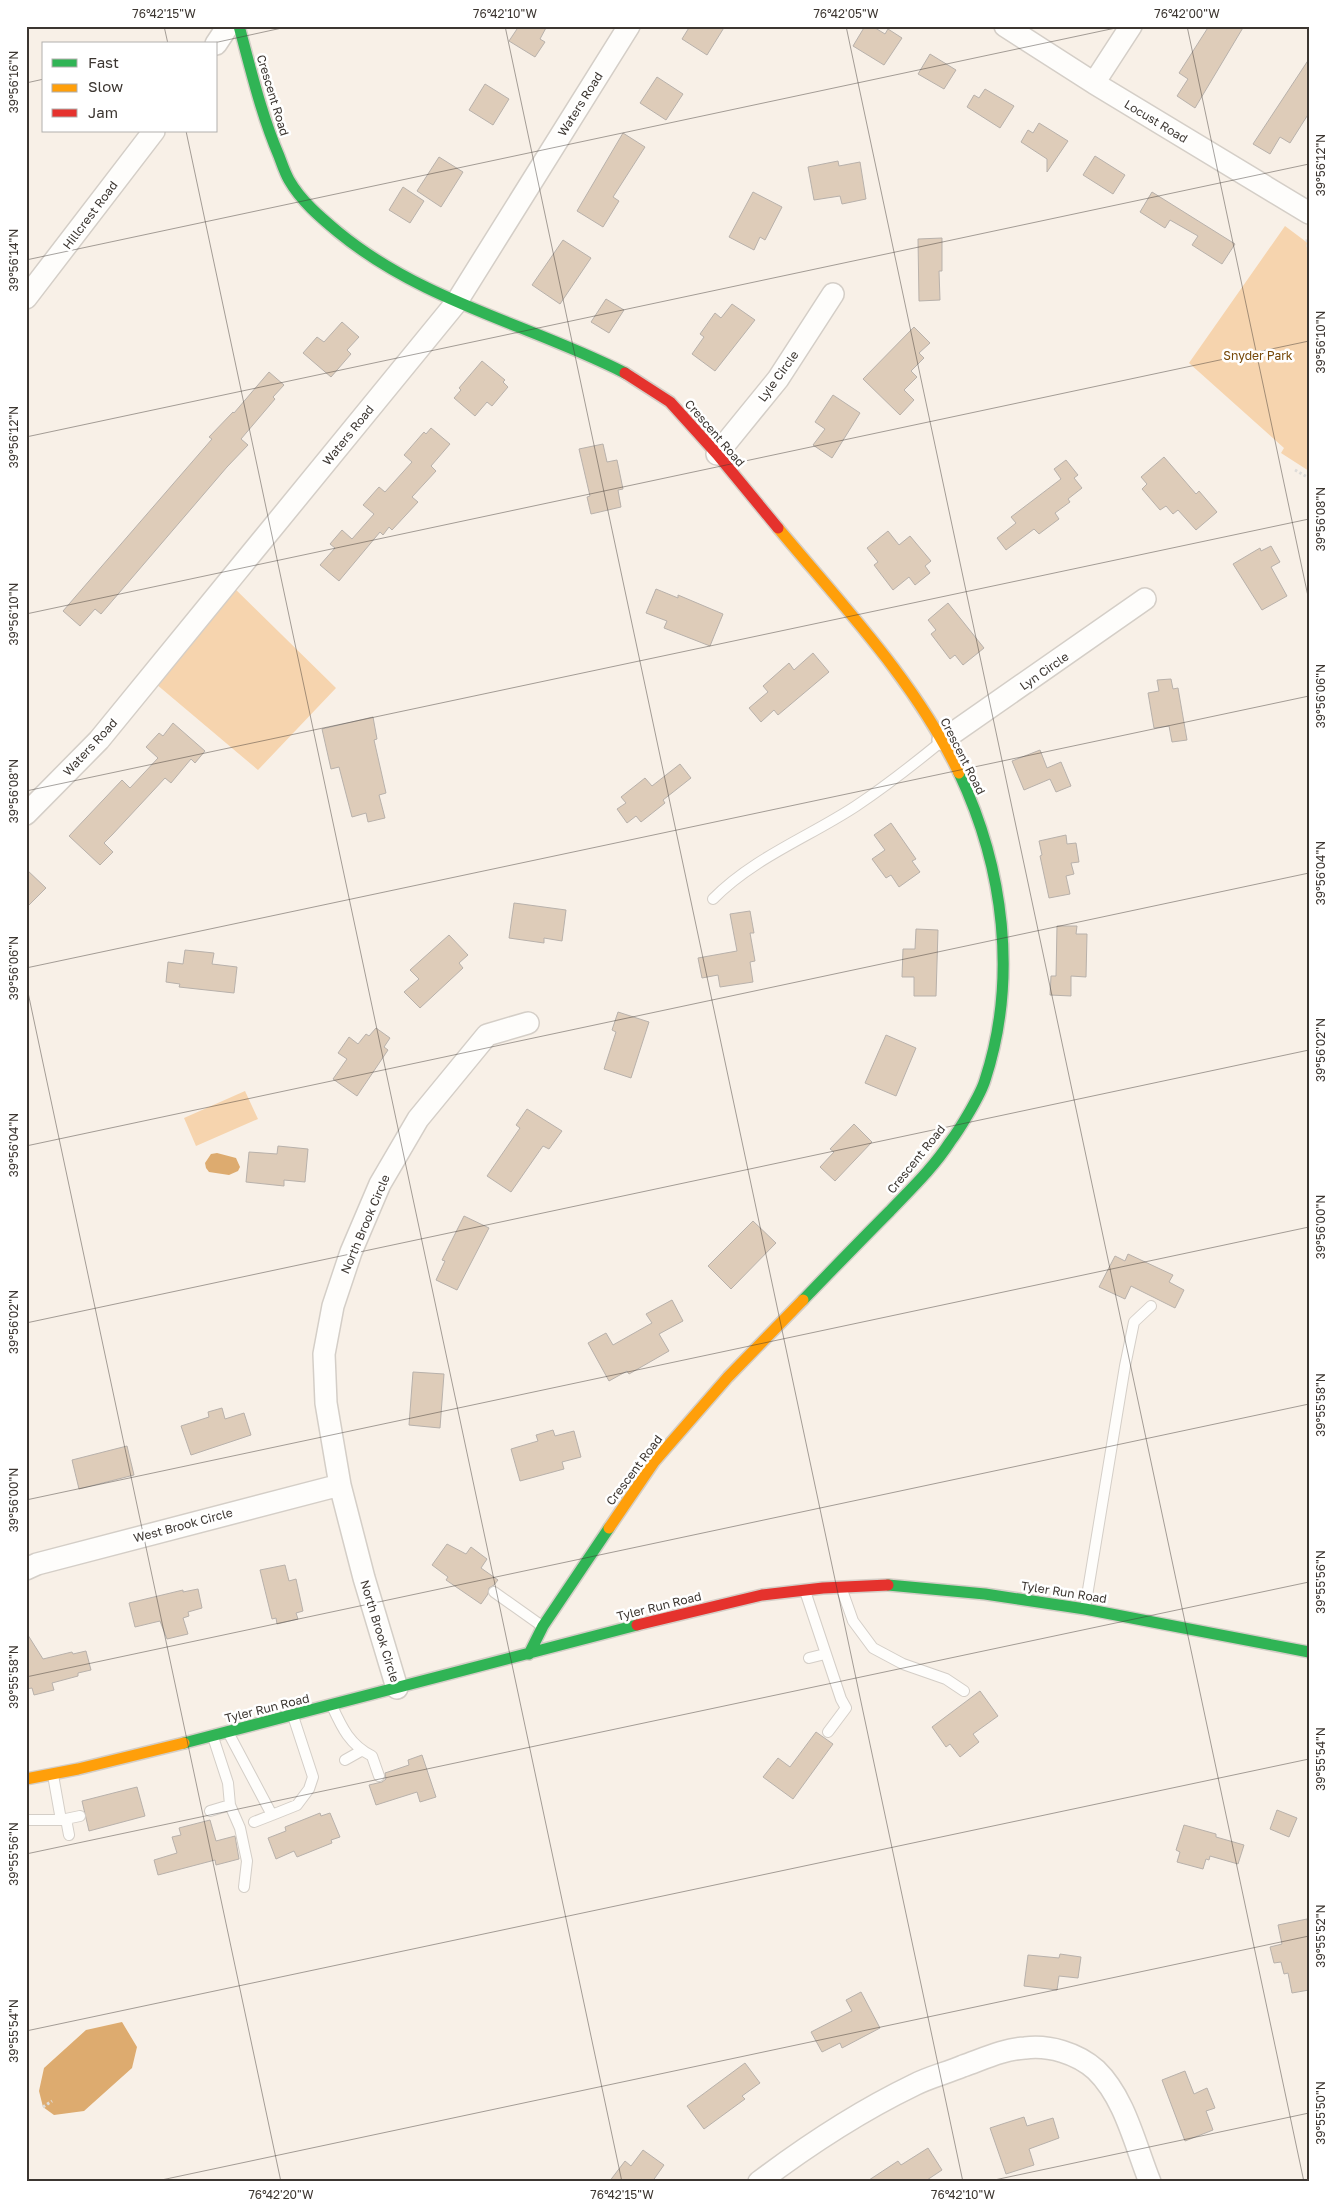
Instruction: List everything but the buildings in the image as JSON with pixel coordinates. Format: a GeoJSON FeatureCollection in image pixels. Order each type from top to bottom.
{"type":"FeatureCollection","features":[{"type":"Feature","properties":{"kind":"street"},"geometry":{"type":"LineString","coordinates":[[217,42],[228,26]]}},
{"type":"Feature","properties":{"kind":"street","name":"Crescent Road"},"geometry":{"type":"LineString","coordinates":[[239,26],[267,129],[290,180],[313,211],[353,244],[389,268],[456,303],[587,354],[628,374],[670,402],[717,454],[884,655],[914,696],[942,740],[965,786],[986,842],[998,896],[1002,924],[1004,968],[1002,1000],[985,1081],[950,1143],[918,1182],[728,1377],[654,1462],[543,1626],[529,1654]]}},
{"type":"Feature","properties":{"kind":"street","name":"Waters Road"},"geometry":{"type":"LineString","coordinates":[[26,814],[99,740],[456,303],[629,26]]}},
{"type":"Feature","properties":{"kind":"street","name":"Locust Road"},"geometry":{"type":"LineString","coordinates":[[1006,26],[1094,84],[1309,213]]}},
{"type":"Feature","properties":{"kind":"street"},"geometry":{"type":"LineString","coordinates":[[1094,84],[1131,26]]}},
{"type":"Feature","properties":{"kind":"street","name":"Hillcrest Road"},"geometry":{"type":"LineString","coordinates":[[26,298],[153,132]]}},
{"type":"Feature","properties":{"kind":"street","name":"Lyle Circle"},"geometry":{"type":"LineString","coordinates":[[717,454],[778,379],[833,294]]}},
{"type":"Feature","properties":{"kind":"street","name":"Lyn Circle"},"geometry":{"type":"LineString","coordinates":[[942,740],[1145,599]]}},
{"type":"Feature","properties":{"kind":"street","name":"North Brook Circle"},"geometry":{"type":"LineString","coordinates":[[397,1688],[364,1578],[340,1484],[326,1403],[324,1354],[333,1306],[351,1252],[380,1184],[418,1119],[487,1035],[528,1023]]}},
{"type":"Feature","properties":{"kind":"street","name":"West Brook Circle"},"geometry":{"type":"LineString","coordinates":[[26,1569],[56,1559],[340,1484]]}},
{"type":"Feature","properties":{"kind":"street","name":"Tyler Run Road"},"geometry":{"type":"LineString","coordinates":[[26,1779],[53,1775],[293,1716],[631,1626],[762,1595],[840,1586],[898,1585],[985,1594],[1085,1609],[1309,1652]]}},
{"type":"Feature","properties":{"kind":"street"},"geometry":{"type":"LineString","coordinates":[[759,2182],[804,2148],[849,2120],[915,2084],[1003,2052],[1025,2048],[1047,2048],[1060,2051],[1081,2059],[1095,2070],[1112,2089],[1120,2104],[1150,2182]]}},
{"type":"Feature","properties":{"kind":"lane"},"geometry":{"type":"LineString","coordinates":[[712,899],[726,885],[783,848],[856,806],[909,768],[942,740]]}},
{"type":"Feature","properties":{"kind":"lane"},"geometry":{"type":"LineString","coordinates":[[1085,1609],[1134,1322],[1151,1306]]}},
{"type":"Feature","properties":{"kind":"lane"},"geometry":{"type":"LineString","coordinates":[[840,1586],[853,1621],[873,1648],[903,1664],[946,1679],[964,1691]]}},
{"type":"Feature","properties":{"kind":"lane"},"geometry":{"type":"LineString","coordinates":[[805,1590],[825,1654],[846,1708],[828,1732]]}},
{"type":"Feature","properties":{"kind":"lane"},"geometry":{"type":"LineString","coordinates":[[494,1592],[543,1626]]}},
{"type":"Feature","properties":{"kind":"lane"},"geometry":{"type":"LineString","coordinates":[[809,1658],[825,1654]]}},
{"type":"Feature","properties":{"kind":"lane"},"geometry":{"type":"LineString","coordinates":[[332,1705],[345,1735],[362,1751],[372,1756],[378,1776]]}},
{"type":"Feature","properties":{"kind":"lane"},"geometry":{"type":"LineString","coordinates":[[254,1822],[297,1805],[309,1789],[313,1777],[293,1716]]}},
{"type":"Feature","properties":{"kind":"lane"},"geometry":{"type":"LineString","coordinates":[[229,1732],[272,1815]]}},
{"type":"Feature","properties":{"kind":"lane"},"geometry":{"type":"LineString","coordinates":[[213,1736],[228,1783],[230,1805],[240,1828],[247,1861],[244,1887]]}},
{"type":"Feature","properties":{"kind":"lane"},"geometry":{"type":"LineString","coordinates":[[345,1760],[362,1751]]}},
{"type":"Feature","properties":{"kind":"lane"},"geometry":{"type":"LineString","coordinates":[[53,1775],[63,1820],[69,1835]]}},
{"type":"Feature","properties":{"kind":"lane"},"geometry":{"type":"LineString","coordinates":[[210,1811],[230,1805]]}},
{"type":"Feature","properties":{"kind":"lane"},"geometry":{"type":"LineString","coordinates":[[26,1820],[63,1820],[80,1816]]}},
{"type":"Feature","properties":{"kind":"path"},"geometry":{"type":"LineString","coordinates":[[1309,235],[1307,247],[1309,256]]}},
{"type":"Feature","properties":{"kind":"path"},"geometry":{"type":"LineString","coordinates":[[1295,470],[1309,478]]}},
{"type":"Feature","properties":{"kind":"path"},"geometry":{"type":"LineString","coordinates":[[43,2107],[52,2101]]}},
{"type":"Feature","properties":{"kind":"green space","name":"Snyder Park"},"geometry":{"type":"Polygon","coordinates":[[[1285,226],[1309,244],[1309,471],[1281,453],[1284,448],[1189,363],[1285,226]]]}},
{"type":"Feature","properties":{"kind":"green space"},"geometry":{"type":"Polygon","coordinates":[[[228,582],[336,688],[258,770],[143,673],[228,582]]]}},
{"type":"Feature","properties":{"kind":"green space"},"geometry":{"type":"Polygon","coordinates":[[[245,1091],[258,1119],[196,1146],[184,1118],[245,1091]]]}},
{"type":"Feature","properties":{"kind":"shaded area"},"geometry":{"type":"Polygon","coordinates":[[[217,1153],[236,1158],[240,1167],[238,1171],[229,1175],[209,1172],[205,1163],[211,1154],[217,1153]]]}},
{"type":"Feature","properties":{"kind":"shaded area"},"geometry":{"type":"Polygon","coordinates":[[[122,2022],[137,2047],[132,2068],[84,2111],[54,2115],[43,2107],[39,2091],[44,2068],[86,2030],[122,2022]]]}},
{"type":"Feature","properties":{"kind":"traffic: fast"},"geometry":{"type":"LineString","coordinates":[[239,26],[262,108],[289,180],[305,202],[338,232],[371,256],[405,277],[625,373]]}},
{"type":"Feature","properties":{"kind":"traffic: fast"},"geometry":{"type":"LineString","coordinates":[[803,1300],[937,1160],[964,1120],[985,1080],[995,1042],[1001,1003],[1003,964],[1001,924],[996,885],[987,847],[959,773]]}},
{"type":"Feature","properties":{"kind":"traffic: fast"},"geometry":{"type":"LineString","coordinates":[[529,1654],[543,1626],[609,1528]]}},
{"type":"Feature","properties":{"kind":"traffic: fast"},"geometry":{"type":"LineString","coordinates":[[888,1585],[985,1594],[1085,1609],[1309,1652]]}},
{"type":"Feature","properties":{"kind":"traffic: fast"},"geometry":{"type":"LineString","coordinates":[[184,1743],[637,1625]]}},
{"type":"Feature","properties":{"kind":"traffic: slow"},"geometry":{"type":"LineString","coordinates":[[778,528],[900,676],[941,739],[959,773]]}},
{"type":"Feature","properties":{"kind":"traffic: slow"},"geometry":{"type":"LineString","coordinates":[[609,1528],[654,1462],[728,1377],[803,1300]]}},
{"type":"Feature","properties":{"kind":"traffic: slow"},"geometry":{"type":"LineString","coordinates":[[26,1779],[78,1769],[184,1743]]}},
{"type":"Feature","properties":{"kind":"traffic: jam"},"geometry":{"type":"LineString","coordinates":[[625,373],[670,402],[717,454],[778,528]]}},
{"type":"Feature","properties":{"kind":"traffic: jam"},"geometry":{"type":"LineString","coordinates":[[637,1625],[762,1595],[823,1588],[888,1585]]}}]}
